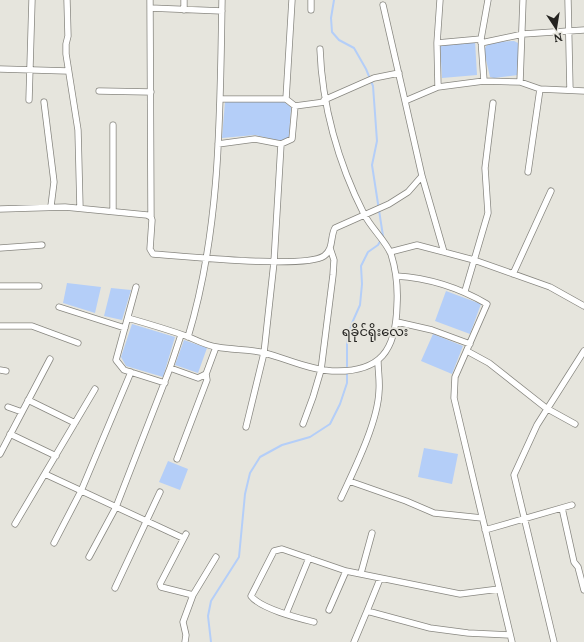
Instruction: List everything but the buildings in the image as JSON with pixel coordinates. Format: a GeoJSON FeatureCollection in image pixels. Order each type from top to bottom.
{"type":"FeatureCollection","features":[{"type":"Feature","properties":{"kind":"street"},"geometry":{"type":"LineString","coordinates":[[29,100],[32,0]]}},
{"type":"Feature","properties":{"kind":"street"},"geometry":{"type":"LineString","coordinates":[[67,0],[68,36],[66,44],[68,71],[78,130],[80,208]]}},
{"type":"Feature","properties":{"kind":"street"},"geometry":{"type":"LineString","coordinates":[[150,0],[150,249],[153,254],[274,262],[312,259],[324,256],[330,248],[335,228],[389,204],[408,192],[422,176]]}},
{"type":"Feature","properties":{"kind":"street"},"geometry":{"type":"LineString","coordinates":[[184,0],[184,10]]}},
{"type":"Feature","properties":{"kind":"street"},"geometry":{"type":"LineString","coordinates":[[188,337],[207,258],[221,99],[222,0]]}},
{"type":"Feature","properties":{"kind":"street"},"geometry":{"type":"LineString","coordinates":[[286,99],[292,0]]}},
{"type":"Feature","properties":{"kind":"street"},"geometry":{"type":"LineString","coordinates":[[311,0],[311,10]]}},
{"type":"Feature","properties":{"kind":"street"},"geometry":{"type":"LineString","coordinates":[[438,87],[437,43],[440,0]]}},
{"type":"Feature","properties":{"kind":"street"},"geometry":{"type":"LineString","coordinates":[[484,81],[481,41],[488,0]]}},
{"type":"Feature","properties":{"kind":"street"},"geometry":{"type":"LineString","coordinates":[[520,82],[523,34],[523,0]]}},
{"type":"Feature","properties":{"kind":"street"},"geometry":{"type":"LineString","coordinates":[[568,0],[570,30],[570,90]]}},
{"type":"Feature","properties":{"kind":"street"},"geometry":{"type":"LineString","coordinates":[[383,5],[422,176],[444,252]]}},
{"type":"Feature","properties":{"kind":"street"},"geometry":{"type":"LineString","coordinates":[[150,8],[222,11]]}},
{"type":"Feature","properties":{"kind":"street"},"geometry":{"type":"LineString","coordinates":[[437,43],[481,41],[523,34],[584,30]]}},
{"type":"Feature","properties":{"kind":"street"},"geometry":{"type":"LineString","coordinates":[[128,318],[216,347],[264,353],[321,370],[345,372],[364,368],[378,360],[387,352],[397,322],[398,290],[396,276],[390,252],[365,215],[350,182],[325,101],[321,78],[320,49]]}},
{"type":"Feature","properties":{"kind":"street"},"geometry":{"type":"LineString","coordinates":[[0,68],[68,71]]}},
{"type":"Feature","properties":{"kind":"street"},"geometry":{"type":"LineString","coordinates":[[221,99],[286,99],[295,106],[325,101],[374,78],[399,73]]}},
{"type":"Feature","properties":{"kind":"street"},"geometry":{"type":"LineString","coordinates":[[405,101],[438,87],[484,81],[520,82],[540,89],[584,91]]}},
{"type":"Feature","properties":{"kind":"street"},"geometry":{"type":"LineString","coordinates":[[528,172],[540,89]]}},
{"type":"Feature","properties":{"kind":"street"},"geometry":{"type":"LineString","coordinates":[[99,90],[151,92]]}},
{"type":"Feature","properties":{"kind":"street"},"geometry":{"type":"LineString","coordinates":[[44,102],[54,182],[51,206]]}},
{"type":"Feature","properties":{"kind":"street"},"geometry":{"type":"LineString","coordinates":[[465,291],[488,213],[485,168],[493,103]]}},
{"type":"Feature","properties":{"kind":"street"},"geometry":{"type":"LineString","coordinates":[[218,144],[255,139],[281,144],[292,139],[295,106]]}},
{"type":"Feature","properties":{"kind":"street"},"geometry":{"type":"LineString","coordinates":[[113,125],[113,210]]}},
{"type":"Feature","properties":{"kind":"street"},"geometry":{"type":"LineString","coordinates":[[246,427],[264,353],[274,262],[281,144]]}},
{"type":"Feature","properties":{"kind":"street"},"geometry":{"type":"LineString","coordinates":[[513,274],[551,191]]}},
{"type":"Feature","properties":{"kind":"street"},"geometry":{"type":"LineString","coordinates":[[0,211],[51,206],[113,210],[151,217]]}},
{"type":"Feature","properties":{"kind":"street"},"geometry":{"type":"LineString","coordinates":[[0,248],[42,245]]}},
{"type":"Feature","properties":{"kind":"street"},"geometry":{"type":"LineString","coordinates":[[390,252],[417,245],[474,260],[550,287],[584,306]]}},
{"type":"Feature","properties":{"kind":"street"},"geometry":{"type":"LineString","coordinates":[[303,424],[321,370],[333,274],[334,260],[330,248]]}},
{"type":"Feature","properties":{"kind":"street"},"geometry":{"type":"LineString","coordinates":[[396,276],[432,281],[465,291],[487,304],[455,377],[454,398],[512,642]]}},
{"type":"Feature","properties":{"kind":"street"},"geometry":{"type":"LineString","coordinates":[[0,286],[39,286]]}},
{"type":"Feature","properties":{"kind":"street"},"geometry":{"type":"LineString","coordinates":[[136,287],[116,360],[124,370],[164,383]]}},
{"type":"Feature","properties":{"kind":"street"},"geometry":{"type":"LineString","coordinates":[[59,307],[125,328]]}},
{"type":"Feature","properties":{"kind":"street"},"geometry":{"type":"LineString","coordinates":[[397,322],[432,330],[470,344]]}},
{"type":"Feature","properties":{"kind":"street"},"geometry":{"type":"LineString","coordinates":[[0,326],[32,326],[78,343]]}},
{"type":"Feature","properties":{"kind":"street"},"geometry":{"type":"LineString","coordinates":[[89,557],[116,507],[170,368],[181,335]]}},
{"type":"Feature","properties":{"kind":"street"},"geometry":{"type":"LineString","coordinates":[[177,459],[207,380],[206,374],[216,347]]}},
{"type":"Feature","properties":{"kind":"street"},"geometry":{"type":"LineString","coordinates":[[467,351],[489,363],[546,408],[575,424]]}},
{"type":"Feature","properties":{"kind":"street"},"geometry":{"type":"LineString","coordinates":[[554,642],[514,475],[546,408],[584,351]]}},
{"type":"Feature","properties":{"kind":"street"},"geometry":{"type":"LineString","coordinates":[[1,450],[50,359]]}},
{"type":"Feature","properties":{"kind":"street"},"geometry":{"type":"LineString","coordinates":[[342,498],[359,460],[375,412],[380,392],[378,360]]}},
{"type":"Feature","properties":{"kind":"street"},"geometry":{"type":"LineString","coordinates":[[170,368],[198,378],[206,374]]}},
{"type":"Feature","properties":{"kind":"street"},"geometry":{"type":"LineString","coordinates":[[54,543],[81,491],[131,372]]}},
{"type":"Feature","properties":{"kind":"street"},"geometry":{"type":"LineString","coordinates":[[15,524],[95,389]]}},
{"type":"Feature","properties":{"kind":"street"},"geometry":{"type":"LineString","coordinates":[[28,400],[75,424]]}},
{"type":"Feature","properties":{"kind":"street"},"geometry":{"type":"LineString","coordinates":[[8,407],[22,412]]}},
{"type":"Feature","properties":{"kind":"street"},"geometry":{"type":"LineString","coordinates":[[10,434],[56,456]]}},
{"type":"Feature","properties":{"kind":"street"},"geometry":{"type":"LineString","coordinates":[[45,474],[147,521],[185,536],[160,585],[162,588],[193,595]]}},
{"type":"Feature","properties":{"kind":"street"},"geometry":{"type":"LineString","coordinates":[[349,481],[406,501],[434,513],[482,518]]}},
{"type":"Feature","properties":{"kind":"street"},"geometry":{"type":"LineString","coordinates":[[115,588],[160,492]]}},
{"type":"Feature","properties":{"kind":"street"},"geometry":{"type":"LineString","coordinates":[[485,530],[572,505]]}},
{"type":"Feature","properties":{"kind":"street"},"geometry":{"type":"LineString","coordinates":[[562,508],[574,562],[578,567],[584,590]]}},
{"type":"Feature","properties":{"kind":"street"},"geometry":{"type":"LineString","coordinates":[[361,573],[372,533]]}},
{"type":"Feature","properties":{"kind":"street"},"geometry":{"type":"LineString","coordinates":[[314,622],[286,614],[255,600],[251,594],[274,551],[282,549],[346,571],[460,594],[499,589]]}},
{"type":"Feature","properties":{"kind":"street"},"geometry":{"type":"LineString","coordinates":[[185,642],[186,635],[183,622],[193,595],[216,557]]}},
{"type":"Feature","properties":{"kind":"street"},"geometry":{"type":"LineString","coordinates":[[286,614],[309,558]]}},
{"type":"Feature","properties":{"kind":"street"},"geometry":{"type":"LineString","coordinates":[[329,610],[346,571]]}},
{"type":"Feature","properties":{"kind":"street"},"geometry":{"type":"LineString","coordinates":[[354,642],[380,578]]}},
{"type":"Feature","properties":{"kind":"street"},"geometry":{"type":"LineString","coordinates":[[367,611],[430,628],[468,633],[510,635]]}},
{"type":"Feature","properties":{"kind":"water"},"geometry":{"type":"Polygon","coordinates":[[[475,41],[477,75],[442,78],[440,44],[475,41]]]}},
{"type":"Feature","properties":{"kind":"water"},"geometry":{"type":"Polygon","coordinates":[[[514,41],[518,43],[519,47],[518,75],[494,78],[490,77],[484,51],[486,46],[493,42],[514,41]]]}},
{"type":"Feature","properties":{"kind":"water"},"geometry":{"type":"Polygon","coordinates":[[[225,102],[284,102],[291,107],[289,137],[281,141],[255,135],[222,138],[225,102]]]}},
{"type":"Feature","properties":{"kind":"water"},"geometry":{"type":"Polygon","coordinates":[[[67,283],[101,287],[95,313],[63,303],[67,283]]]}},
{"type":"Feature","properties":{"kind":"water"},"geometry":{"type":"Polygon","coordinates":[[[111,288],[131,290],[122,320],[104,316],[111,288]]]}},
{"type":"Feature","properties":{"kind":"water"},"geometry":{"type":"Polygon","coordinates":[[[446,291],[481,304],[470,334],[435,321],[446,291]]]}},
{"type":"Feature","properties":{"kind":"water"},"geometry":{"type":"Polygon","coordinates":[[[132,324],[175,337],[163,377],[126,366],[121,357],[132,324]]]}},
{"type":"Feature","properties":{"kind":"water"},"geometry":{"type":"Polygon","coordinates":[[[433,334],[463,346],[452,374],[421,361],[433,334]]]}},
{"type":"Feature","properties":{"kind":"water"},"geometry":{"type":"Polygon","coordinates":[[[184,340],[207,348],[198,373],[175,365],[184,340]]]}},
{"type":"Feature","properties":{"kind":"water"},"geometry":{"type":"Polygon","coordinates":[[[424,448],[458,454],[452,484],[418,477],[424,448]]]}},
{"type":"Feature","properties":{"kind":"water"},"geometry":{"type":"Polygon","coordinates":[[[168,461],[188,469],[180,490],[159,482],[168,461]]]}},
{"type":"Feature","properties":{"kind":"waterway"},"geometry":{"type":"LineString","coordinates":[[211,642],[208,616],[211,601],[239,557],[245,494],[250,473],[260,457],[282,445],[310,437],[330,424],[340,404],[347,383],[347,341],[352,323],[360,305],[362,284],[361,266],[368,252],[378,245],[383,236],[372,165],[377,141],[373,86],[366,69],[354,48],[339,40],[332,32],[331,18],[334,0]]}},
{"type":"Feature","properties":{"kind":"district","name":"ရခိုင်ရိုးလေး"},"geometry":{"type":"Point","coordinates":[375,331]}}]}
